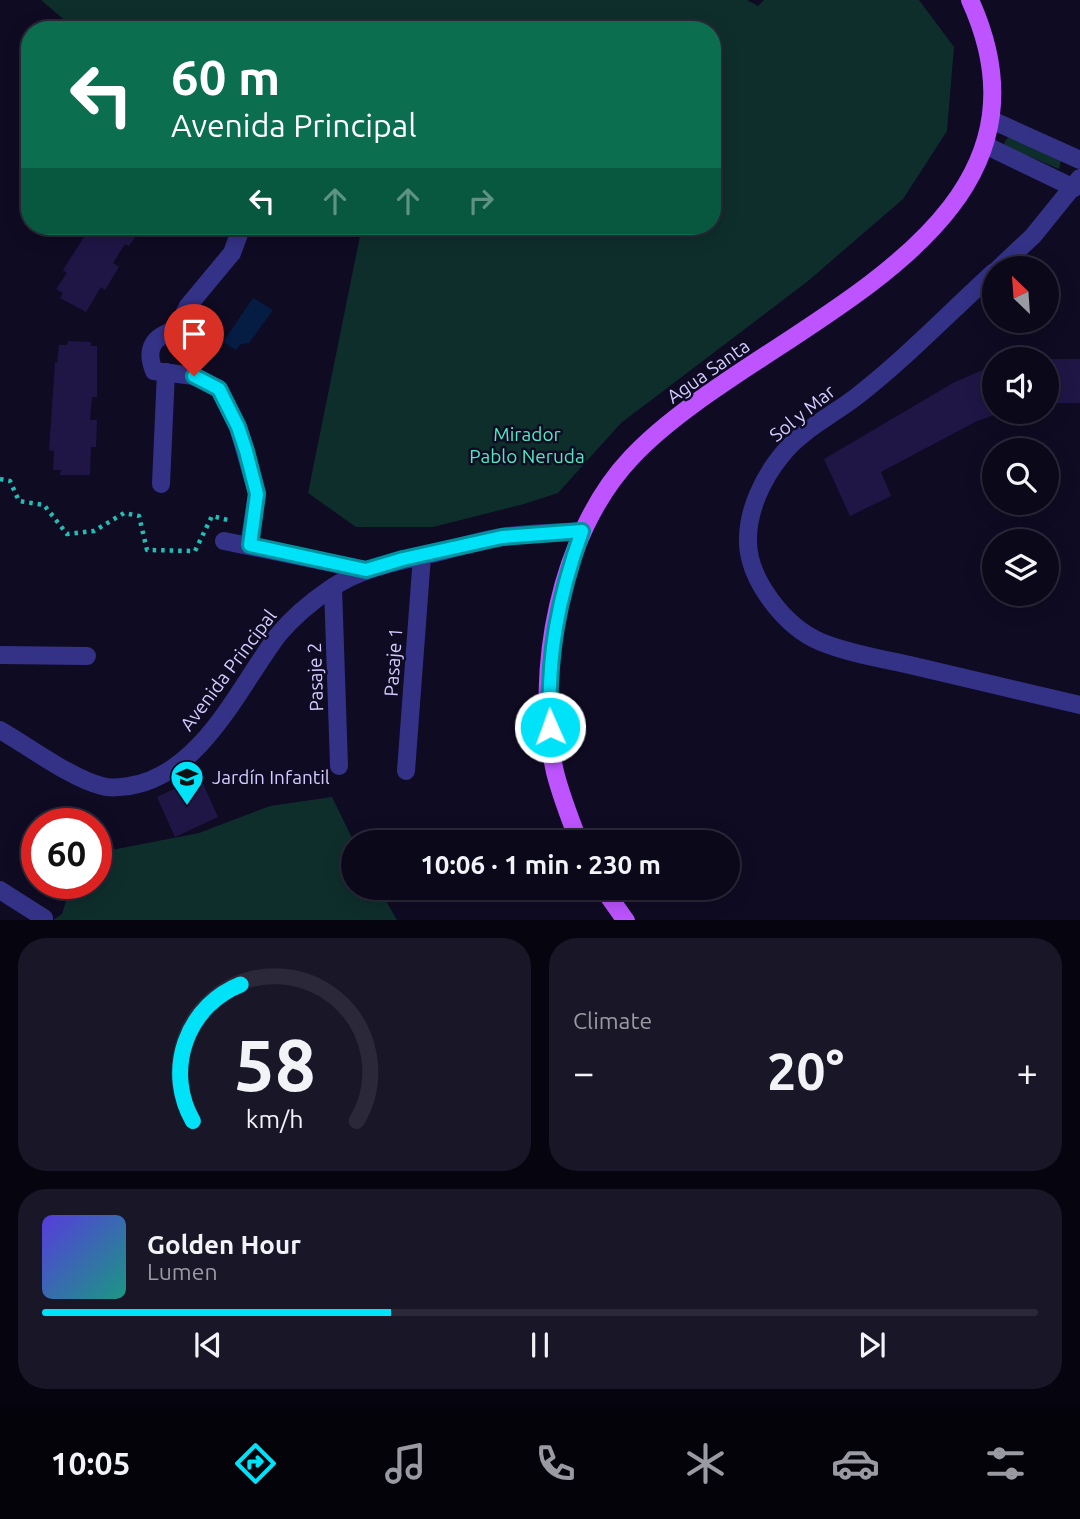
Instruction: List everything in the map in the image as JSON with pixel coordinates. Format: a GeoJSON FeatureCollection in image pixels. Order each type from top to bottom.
{"type":"FeatureCollection","features":[{"type":"Feature","properties":{"kind":"main road","name":"Agua Santa"},"geometry":{"type":"LineString","coordinates":[[574,830],[555,770],[548,687],[551,650],[560,603],[582,531],[610,484],[630,459],[659,431],[738,374],[869,290],[917,249],[948,218],[971,189],[989,147],[996,122],[998,91],[986,31],[970,0]]}},
{"type":"Feature","properties":{"kind":"main road"},"geometry":{"type":"LineString","coordinates":[[611,900],[626,920]]}},
{"type":"Feature","properties":{"kind":"street"},"geometry":{"type":"LineString","coordinates":[[996,122],[1080,160]]}},
{"type":"Feature","properties":{"kind":"street"},"geometry":{"type":"LineString","coordinates":[[989,147],[1077,183],[1033,236],[1012,256]]}},
{"type":"Feature","properties":{"kind":"street"},"geometry":{"type":"LineString","coordinates":[[239,235],[232,253],[188,306],[176,330],[164,333],[153,342],[149,359],[154,371],[194,376],[219,389],[238,427],[257,494],[251,536]]}},
{"type":"Feature","properties":{"kind":"street","name":"Sol y Mar"},"geometry":{"type":"LineString","coordinates":[[982,284],[876,380],[805,433],[782,454],[767,476],[753,508],[748,540],[753,565],[768,598],[789,622],[820,642],[1080,705]]}},
{"type":"Feature","properties":{"kind":"street"},"geometry":{"type":"LineString","coordinates":[[176,330],[188,340],[190,357]]}},
{"type":"Feature","properties":{"kind":"street"},"geometry":{"type":"LineString","coordinates":[[161,484],[166,372]]}},
{"type":"Feature","properties":{"kind":"street","name":"Avenida Principal"},"geometry":{"type":"LineString","coordinates":[[0,730],[65,769],[103,787],[119,787],[150,780],[180,764],[193,752],[236,697],[280,633],[313,601],[333,587],[366,570],[403,559],[502,537],[582,531]]}},
{"type":"Feature","properties":{"kind":"street"},"geometry":{"type":"LineString","coordinates":[[224,541],[251,536],[366,570]]}},
{"type":"Feature","properties":{"kind":"street","name":"Pasaje 1"},"geometry":{"type":"LineString","coordinates":[[406,771],[422,556]]}},
{"type":"Feature","properties":{"kind":"street","name":"Pasaje 2"},"geometry":{"type":"LineString","coordinates":[[333,587],[339,766]]}},
{"type":"Feature","properties":{"kind":"street"},"geometry":{"type":"LineString","coordinates":[[0,655],[86,656]]}},
{"type":"Feature","properties":{"kind":"street"},"geometry":{"type":"LineString","coordinates":[[0,890],[44,918]]}},
{"type":"Feature","properties":{"kind":"path"},"geometry":{"type":"LineString","coordinates":[[0,479],[10,481],[19,501],[44,505],[67,534],[94,531],[124,513],[139,516],[147,550],[195,551],[212,516],[251,536]]}},
{"type":"Feature","properties":{"kind":"green space","name":"Mirador Pablo Neruda"},"geometry":{"type":"Polygon","coordinates":[[[41,0],[747,0],[758,6],[764,0],[919,0],[954,47],[947,131],[903,199],[808,281],[621,423],[558,493],[433,527],[356,527],[308,493],[360,235],[721,235],[721,21],[66,21],[41,0]]]}},
{"type":"Feature","properties":{"kind":"green space"},"geometry":{"type":"Polygon","coordinates":[[[1009,136],[1061,161],[1059,169],[1005,146],[1009,136]]]}},
{"type":"Feature","properties":{"kind":"green space"},"geometry":{"type":"Polygon","coordinates":[[[332,797],[348,830],[341,830],[341,900],[385,900],[397,920],[53,920],[62,914],[66,899],[112,899],[112,850],[199,833],[270,806],[332,797]]]}},
{"type":"Feature","properties":{"kind":"water"},"geometry":{"type":"Polygon","coordinates":[[[253,298],[273,310],[249,343],[241,344],[236,350],[223,342],[253,298]]]}},
{"type":"Feature","properties":{"kind":"building"},"geometry":{"type":"Polygon","coordinates":[[[85,235],[136,235],[129,246],[125,244],[113,263],[119,267],[105,290],[101,287],[86,312],[60,298],[63,293],[56,289],[67,273],[63,270],[85,235]]]}},
{"type":"Feature","properties":{"kind":"building"},"geometry":{"type":"Polygon","coordinates":[[[68,341],[91,342],[91,346],[97,346],[97,397],[92,397],[90,420],[97,420],[96,447],[91,447],[90,475],[60,475],[61,470],[53,470],[54,451],[49,450],[55,362],[57,363],[59,345],[67,345],[68,341]]]}},
{"type":"Feature","properties":{"kind":"building"},"geometry":{"type":"Polygon","coordinates":[[[1059,359],[1080,359],[1080,403],[1059,403],[1059,359]]]}},
{"type":"Feature","properties":{"kind":"building"},"geometry":{"type":"Polygon","coordinates":[[[982,370],[982,419],[881,472],[891,496],[850,516],[824,459],[953,383],[982,370]]]}},
{"type":"Feature","properties":{"kind":"building","name":"Jardín Infantil"},"geometry":{"type":"Polygon","coordinates":[[[200,777],[218,817],[175,837],[157,797],[200,777]]]}},
{"type":"Feature","properties":{"kind":"place","name":"Jardín Infantil"},"geometry":{"type":"Point","coordinates":[187,807]}},
{"type":"Feature","properties":{"kind":"route"},"geometry":{"type":"LineString","coordinates":[[194,376],[219,389],[238,427],[246,451],[257,494],[250,545],[366,570],[502,537],[582,531],[560,603],[551,650],[548,687],[550,727]]}}]}
